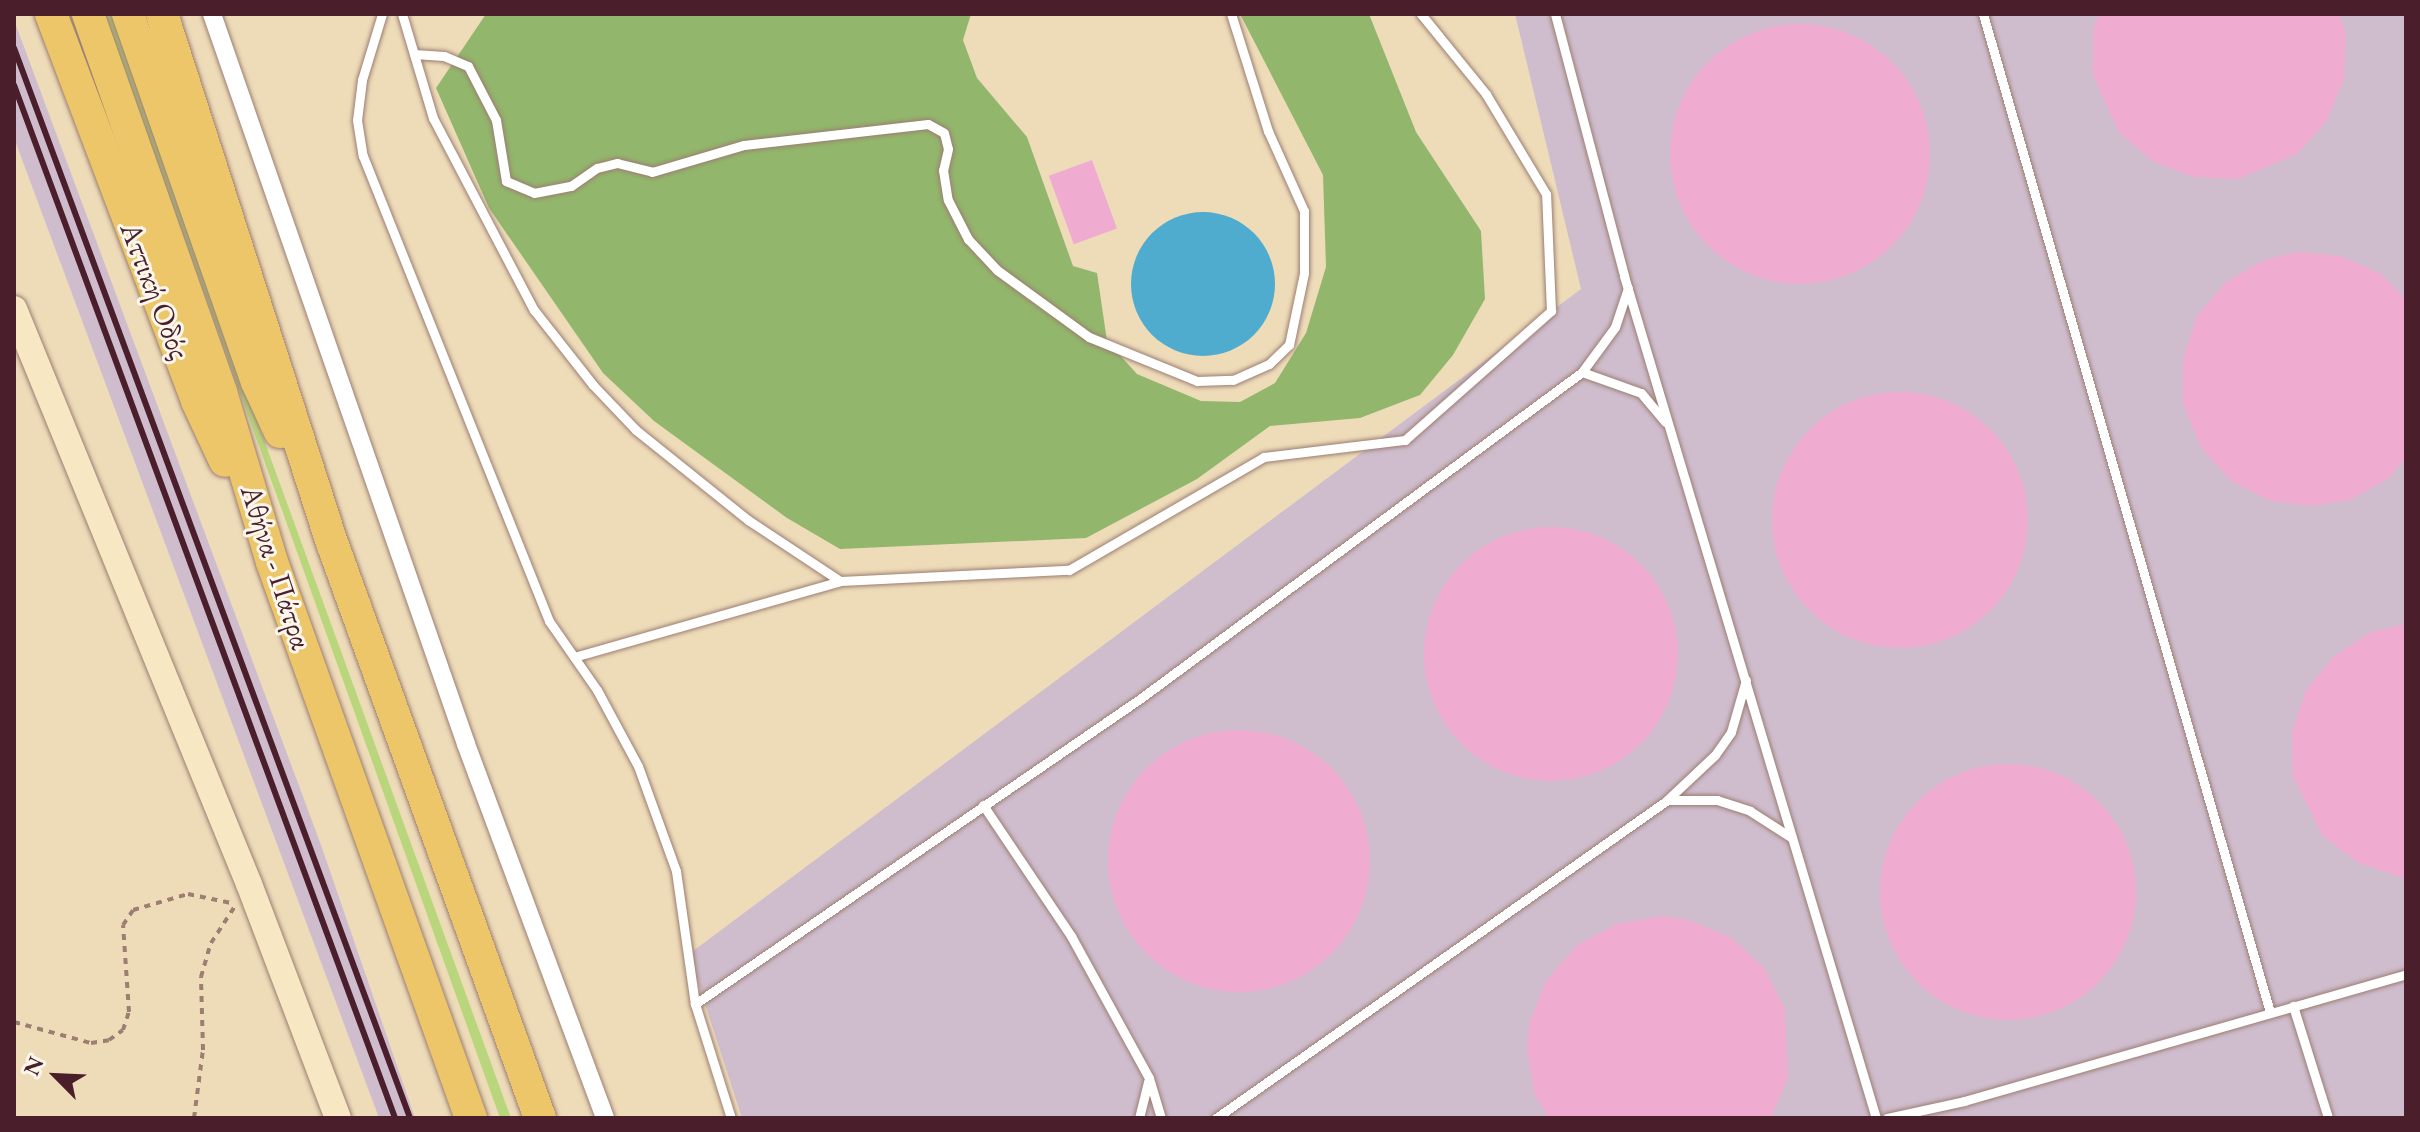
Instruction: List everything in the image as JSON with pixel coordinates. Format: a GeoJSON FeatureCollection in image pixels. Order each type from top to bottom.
{"type":"FeatureCollection","features":[{"type":"Feature","properties":{"kind":"highway","name":"Αττική Οδός"},"geometry":{"type":"LineString","coordinates":[[51,14],[197,401],[272,562]]}},
{"type":"Feature","properties":{"kind":"highway","name":"Αθήνα - Πάτρα"},"geometry":{"type":"LineString","coordinates":[[88,14],[221,392],[272,562],[471,1118]]}},
{"type":"Feature","properties":{"kind":"highway"},"geometry":{"type":"LineString","coordinates":[[128,14],[257,382],[331,540]]}},
{"type":"Feature","properties":{"kind":"highway","name":"Αθήνα - Πάτρα"},"geometry":{"type":"LineString","coordinates":[[162,14],[331,540],[540,1118]]}},
{"type":"Feature","properties":{"kind":"street"},"geometry":{"type":"LineString","coordinates":[[212,14],[466,744],[605,1118]]}},
{"type":"Feature","properties":{"kind":"street"},"geometry":{"type":"LineString","coordinates":[[14,309],[242,894],[338,1118]]}},
{"type":"Feature","properties":{"kind":"lane"},"geometry":{"type":"LineString","coordinates":[[382,14],[362,80],[357,120],[363,156],[549,621],[624,734],[676,871],[695,1004],[731,1118]]}},
{"type":"Feature","properties":{"kind":"lane"},"geometry":{"type":"LineString","coordinates":[[402,14],[433,118],[486,225],[534,310],[593,385],[636,430],[748,520],[840,581]]}},
{"type":"Feature","properties":{"kind":"lane"},"geometry":{"type":"LineString","coordinates":[[414,54],[444,56],[468,66],[496,120],[506,181],[534,193],[571,186],[597,168],[617,163],[652,172],[744,145],[928,124],[944,133],[948,149],[943,170],[948,200],[968,239],[997,270],[1089,337],[1197,381],[1233,380],[1269,364],[1289,345],[1304,273],[1304,211],[1268,131],[1231,14]]}},
{"type":"Feature","properties":{"kind":"lane"},"geometry":{"type":"LineString","coordinates":[[574,657],[840,581],[1069,570],[1264,457],[1405,440],[1551,311],[1546,194],[1486,94],[1421,14]]}},
{"type":"Feature","properties":{"kind":"lane"},"geometry":{"type":"LineString","coordinates":[[1555,14],[1628,288],[1876,1118]]}},
{"type":"Feature","properties":{"kind":"lane"},"geometry":{"type":"LineString","coordinates":[[1983,14],[2270,1012]]}},
{"type":"Feature","properties":{"kind":"lane"},"geometry":{"type":"LineString","coordinates":[[695,1004],[1141,698],[1582,372],[1615,327],[1628,288]]}},
{"type":"Feature","properties":{"kind":"lane"},"geometry":{"type":"LineString","coordinates":[[1582,372],[1641,393],[1671,432]]}},
{"type":"Feature","properties":{"kind":"lane"},"geometry":{"type":"LineString","coordinates":[[1216,1118],[1666,801],[1715,755],[1731,732],[1746,677]]}},
{"type":"Feature","properties":{"kind":"lane"},"geometry":{"type":"LineString","coordinates":[[1666,801],[1717,800],[1750,811],[1794,839]]}},
{"type":"Feature","properties":{"kind":"lane"},"geometry":{"type":"LineString","coordinates":[[983,805],[1071,936],[1149,1078],[1161,1118]]}},
{"type":"Feature","properties":{"kind":"lane"},"geometry":{"type":"LineString","coordinates":[[1887,1118],[1964,1101],[2406,974]]}},
{"type":"Feature","properties":{"kind":"lane"},"geometry":{"type":"LineString","coordinates":[[2293,1006],[2328,1118]]}},
{"type":"Feature","properties":{"kind":"lane"},"geometry":{"type":"LineString","coordinates":[[1139,1118],[1149,1078]]}},
{"type":"Feature","properties":{"kind":"path"},"geometry":{"type":"LineString","coordinates":[[14,1022],[91,1043],[109,1040],[123,1030],[129,1012],[123,925],[133,910],[188,894],[242,894]]}},
{"type":"Feature","properties":{"kind":"path"},"geometry":{"type":"LineString","coordinates":[[194,1118],[203,1050],[201,977],[211,943],[242,894]]}},
{"type":"Feature","properties":{"kind":"shaded area"},"geometry":{"type":"Polygon","coordinates":[[[1515,14],[2406,14],[2406,1118],[742,1118],[689,954],[1581,289],[1515,14]]]}},
{"type":"Feature","properties":{"kind":"shaded area"},"geometry":{"type":"Polygon","coordinates":[[[14,20],[321,845],[415,1118],[379,1118],[14,138],[14,20]]]}},
{"type":"Feature","properties":{"kind":"green space"},"geometry":{"type":"Polygon","coordinates":[[[104,14],[115,14],[244,385],[511,1118],[500,1118],[104,14]]]}},
{"type":"Feature","properties":{"kind":"green space"},"geometry":{"type":"Polygon","coordinates":[[[486,14],[971,14],[963,40],[977,78],[1027,137],[1073,266],[1097,273],[1107,341],[1137,374],[1201,401],[1240,402],[1275,383],[1306,333],[1326,267],[1323,175],[1240,14],[1369,14],[1416,132],[1481,231],[1485,299],[1453,355],[1420,395],[1360,418],[1270,426],[1197,479],[1086,538],[840,549],[787,518],[654,421],[603,373],[489,208],[436,88],[486,14]]]}},
{"type":"Feature","properties":{"kind":"water"},"geometry":{"type":"Polygon","coordinates":[[[1203,212],[1230,218],[1254,233],[1269,257],[1275,284],[1269,311],[1254,335],[1230,350],[1203,356],[1176,350],[1152,335],[1137,311],[1131,284],[1137,257],[1152,233],[1176,218],[1203,212]]]}},
{"type":"Feature","properties":{"kind":"building"},"geometry":{"type":"Polygon","coordinates":[[[2099,14],[2339,14],[2346,35],[2344,79],[2327,121],[2297,154],[2238,179],[2193,177],[2152,161],[2119,132],[2093,75],[2093,30],[2099,14]]]}},
{"type":"Feature","properties":{"kind":"building"},"geometry":{"type":"Polygon","coordinates":[[[1787,24],[1813,24],[1838,29],[1861,39],[1883,53],[1901,71],[1925,116],[1930,154],[1925,192],[1915,215],[1901,237],[1883,255],[1838,279],[1813,284],[1787,284],[1762,279],[1739,269],[1717,255],[1699,237],[1675,192],[1670,167],[1670,141],[1675,116],[1685,93],[1699,71],[1717,53],[1762,29],[1787,24]]]}},
{"type":"Feature","properties":{"kind":"building"},"geometry":{"type":"Polygon","coordinates":[[[1092,160],[1117,229],[1074,244],[1049,176],[1092,160]]]}},
{"type":"Feature","properties":{"kind":"building"},"geometry":{"type":"Polygon","coordinates":[[[2297,252],[2341,256],[2381,274],[2406,299],[2406,457],[2389,478],[2350,500],[2314,506],[2270,501],[2231,481],[2201,448],[2183,403],[2183,358],[2197,316],[2226,282],[2264,260],[2297,252]]]}},
{"type":"Feature","properties":{"kind":"building"},"geometry":{"type":"Polygon","coordinates":[[[1887,392],[1913,392],[1949,401],[1991,429],[2019,471],[2026,495],[2026,545],[2019,569],[1991,611],[1949,639],[1913,648],[1887,648],[1851,639],[1809,611],[1781,569],[1772,533],[1772,507],[1781,471],[1809,429],[1851,401],[1887,392]]]}},
{"type":"Feature","properties":{"kind":"building"},"geometry":{"type":"Polygon","coordinates":[[[1551,527],[1588,532],[1622,548],[1641,564],[1657,583],[1673,617],[1678,654],[1673,691],[1657,725],[1641,744],[1622,760],[1588,776],[1551,781],[1514,776],[1480,760],[1461,744],[1445,725],[1429,691],[1424,654],[1429,617],[1445,583],[1461,564],[1480,548],[1514,532],[1551,527]]]}},
{"type":"Feature","properties":{"kind":"building"},"geometry":{"type":"Polygon","coordinates":[[[2406,624],[2406,879],[2357,862],[2322,835],[2293,776],[2292,732],[2306,690],[2334,656],[2371,632],[2406,624]]]}},
{"type":"Feature","properties":{"kind":"building"},"geometry":{"type":"Polygon","coordinates":[[[1226,730],[1252,730],[1277,735],[1301,745],[1332,768],[1355,799],[1365,823],[1370,861],[1365,899],[1355,923],[1332,954],[1301,977],[1277,987],[1252,992],[1226,992],[1201,987],[1177,977],[1146,954],[1123,923],[1113,899],[1108,874],[1108,848],[1113,823],[1123,799],[1146,768],[1177,745],[1201,735],[1226,730]]]}},
{"type":"Feature","properties":{"kind":"building"},"geometry":{"type":"Polygon","coordinates":[[[2008,764],[2057,774],[2089,793],[2107,811],[2126,843],[2136,892],[2126,941],[2107,973],[2089,991],[2057,1010],[2008,1020],[1959,1010],[1927,991],[1909,973],[1890,941],[1880,892],[1890,843],[1909,811],[1927,793],[1959,774],[2008,764]]]}},
{"type":"Feature","properties":{"kind":"building"},"geometry":{"type":"Polygon","coordinates":[[[1661,916],[1689,920],[1732,938],[1765,969],[1785,1010],[1788,1078],[1771,1118],[1548,1118],[1534,1093],[1527,1048],[1529,1024],[1546,981],[1576,946],[1616,924],[1661,916]]]}},
{"type":"Feature","properties":{"kind":"railway"},"geometry":{"type":"LineString","coordinates":[[14,48],[410,1118]]}},
{"type":"Feature","properties":{"kind":"railway"},"geometry":{"type":"LineString","coordinates":[[14,85],[395,1118]]}}]}
